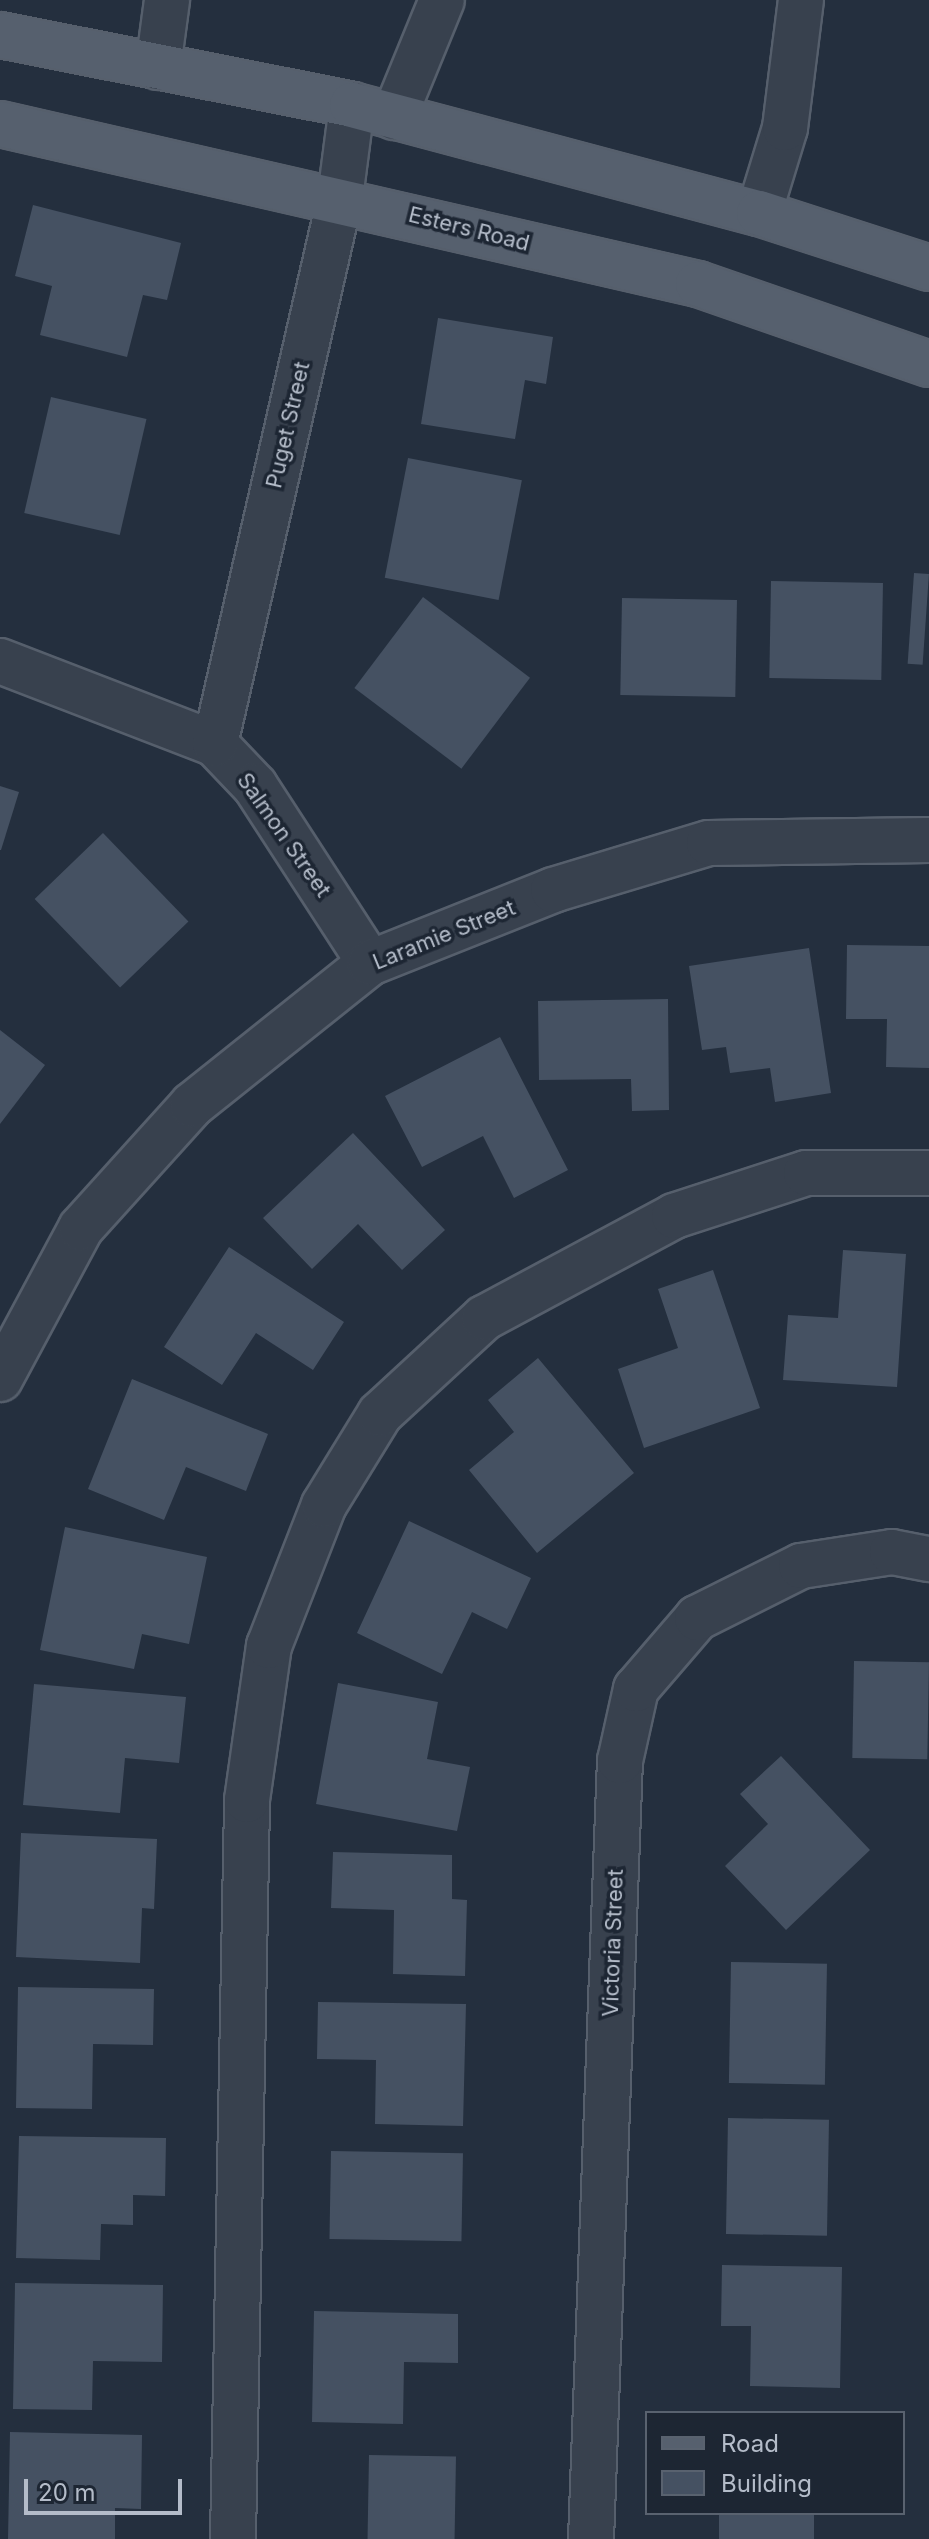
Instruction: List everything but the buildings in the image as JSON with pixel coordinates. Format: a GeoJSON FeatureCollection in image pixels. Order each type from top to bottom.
{"type":"FeatureCollection","features":[{"type":"Feature","properties":{"kind":"main road"},"geometry":{"type":"LineString","coordinates":[[0,35],[352,105],[759,213],[929,268]]}},
{"type":"Feature","properties":{"kind":"main road","name":"Esters Road"},"geometry":{"type":"LineString","coordinates":[[0,124],[340,198],[698,284],[929,364]]}},
{"type":"Feature","properties":{"kind":"street"},"geometry":{"type":"LineString","coordinates":[[158,67],[167,0]]}},
{"type":"Feature","properties":{"kind":"street"},"geometry":{"type":"LineString","coordinates":[[394,117],[442,0]]}},
{"type":"Feature","properties":{"kind":"street"},"geometry":{"type":"LineString","coordinates":[[759,213],[785,128],[801,0]]}},
{"type":"Feature","properties":{"kind":"street","name":"Puget Street"},"geometry":{"type":"LineString","coordinates":[[215,744],[340,198],[352,105]]}},
{"type":"Feature","properties":{"kind":"street","name":"Salmon Street"},"geometry":{"type":"LineString","coordinates":[[0,661],[215,744],[255,786],[370,963]]}},
{"type":"Feature","properties":{"kind":"street","name":"Laramie Street"},"geometry":{"type":"LineString","coordinates":[[0,1379],[81,1228],[192,1105],[370,963],[553,890],[709,843],[929,840]]}},
{"type":"Feature","properties":{"kind":"street"},"geometry":{"type":"LineString","coordinates":[[233,2539],[247,1800],[269,1646],[324,1505],[380,1414],[484,1318],[674,1216],[806,1173],[929,1173]]}},
{"type":"Feature","properties":{"kind":"street","name":"Victoria Street"},"geometry":{"type":"LineString","coordinates":[[591,2539],[620,1761],[636,1689],[697,1618],[801,1566],[892,1552],[929,1559]]}}]}
